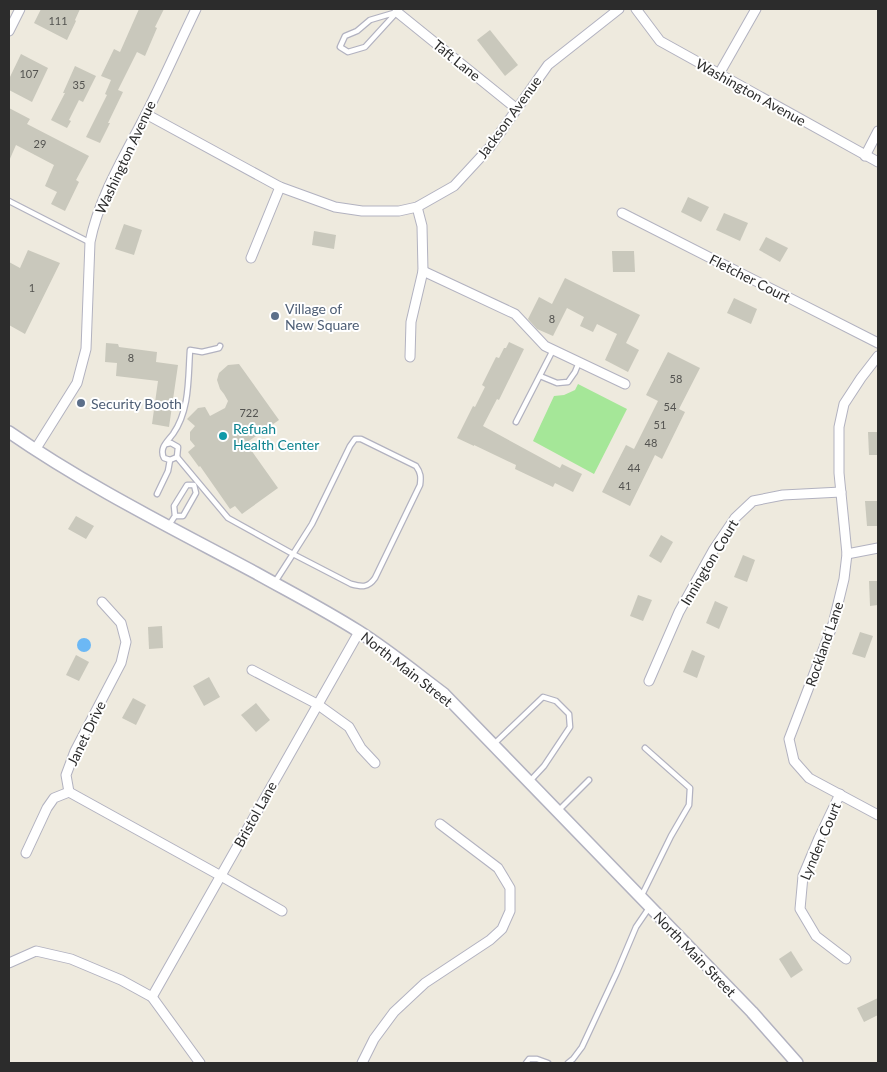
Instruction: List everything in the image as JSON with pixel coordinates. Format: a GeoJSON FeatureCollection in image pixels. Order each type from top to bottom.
{"type":"FeatureCollection","features":[{"type":"Feature","properties":{"kind":"main road","name":"North Main Street"},"geometry":{"type":"LineString","coordinates":[[9,432],[93,485],[359,632],[402,661],[444,694],[752,1012],[797,1063]]}},
{"type":"Feature","properties":{"kind":"street"},"geometry":{"type":"LineString","coordinates":[[9,31],[20,9]]}},
{"type":"Feature","properties":{"kind":"street","name":"Washington Avenue"},"geometry":{"type":"LineString","coordinates":[[35,450],[77,383],[86,349],[90,242],[106,191],[146,114],[196,9]]}},
{"type":"Feature","properties":{"kind":"street","name":"Jackson Avenue"},"geometry":{"type":"LineString","coordinates":[[146,114],[280,187],[335,207],[362,211],[398,211],[417,207],[454,186],[490,148],[548,64],[619,9]]}},
{"type":"Feature","properties":{"kind":"street","name":"Washington Avenue"},"geometry":{"type":"LineString","coordinates":[[636,9],[660,40],[878,162]]}},
{"type":"Feature","properties":{"kind":"street"},"geometry":{"type":"LineString","coordinates":[[719,74],[756,9]]}},
{"type":"Feature","properties":{"kind":"street","name":"Taft Lane"},"geometry":{"type":"LineString","coordinates":[[395,10],[517,109]]}},
{"type":"Feature","properties":{"kind":"street"},"geometry":{"type":"LineString","coordinates":[[865,156],[878,131]]}},
{"type":"Feature","properties":{"kind":"street"},"geometry":{"type":"LineString","coordinates":[[251,258],[280,187]]}},
{"type":"Feature","properties":{"kind":"street"},"geometry":{"type":"LineString","coordinates":[[410,358],[411,322],[423,271],[422,226],[417,207]]}},
{"type":"Feature","properties":{"kind":"street","name":"Fletcher Court"},"geometry":{"type":"LineString","coordinates":[[622,213],[878,343]]}},
{"type":"Feature","properties":{"kind":"street"},"geometry":{"type":"LineString","coordinates":[[423,271],[515,314],[545,346],[625,384]]}},
{"type":"Feature","properties":{"kind":"street","name":"Rockland Lane"},"geometry":{"type":"LineString","coordinates":[[878,356],[844,404],[839,428],[839,473],[847,554],[844,579],[833,624],[789,739],[794,761],[809,778],[878,815]]}},
{"type":"Feature","properties":{"kind":"street","name":"Innington Court"},"geometry":{"type":"LineString","coordinates":[[649,681],[679,612],[714,549],[734,518],[752,501],[783,495],[841,492]]}},
{"type":"Feature","properties":{"kind":"street"},"geometry":{"type":"LineString","coordinates":[[847,554],[878,548]]}},
{"type":"Feature","properties":{"kind":"street","name":"Janet Drive"},"geometry":{"type":"LineString","coordinates":[[69,792],[66,775],[74,751],[121,663],[126,642],[121,623],[102,602]]}},
{"type":"Feature","properties":{"kind":"street","name":"Bristol Lane"},"geometry":{"type":"LineString","coordinates":[[152,997],[359,632]]}},
{"type":"Feature","properties":{"kind":"street"},"geometry":{"type":"LineString","coordinates":[[252,670],[317,704],[350,727],[361,748],[376,763]]}},
{"type":"Feature","properties":{"kind":"street"},"geometry":{"type":"LineString","coordinates":[[26,853],[47,808],[54,798],[69,792],[282,911]]}},
{"type":"Feature","properties":{"kind":"street","name":"Lynden Court"},"geometry":{"type":"LineString","coordinates":[[840,794],[803,876],[800,909],[816,936],[846,959]]}},
{"type":"Feature","properties":{"kind":"street"},"geometry":{"type":"LineString","coordinates":[[362,1063],[374,1039],[394,1012],[425,983],[490,940],[502,929],[510,911],[510,888],[498,868],[440,824]]}},
{"type":"Feature","properties":{"kind":"street"},"geometry":{"type":"LineString","coordinates":[[9,963],[36,951],[72,960],[121,980],[152,997],[200,1063]]}},
{"type":"Feature","properties":{"kind":"lane"},"geometry":{"type":"LineString","coordinates":[[395,10],[365,47],[348,52],[340,47],[345,36],[357,31],[370,20],[395,10]]}},
{"type":"Feature","properties":{"kind":"lane"},"geometry":{"type":"LineString","coordinates":[[9,201],[90,242]]}},
{"type":"Feature","properties":{"kind":"lane"},"geometry":{"type":"LineString","coordinates":[[177,457],[170,460],[164,458],[162,450],[176,430],[185,407],[190,350],[202,352],[219,348],[220,346]]}},
{"type":"Feature","properties":{"kind":"lane"},"geometry":{"type":"LineString","coordinates":[[516,422],[553,350]]}},
{"type":"Feature","properties":{"kind":"lane"},"geometry":{"type":"LineString","coordinates":[[540,376],[557,383],[568,382],[579,362]]}},
{"type":"Feature","properties":{"kind":"lane"},"geometry":{"type":"LineString","coordinates":[[166,444],[171,443],[178,448],[177,457],[195,483],[228,518],[293,554],[360,587],[365,587],[372,583],[375,578],[420,486],[420,471],[416,466],[362,439],[355,439],[312,524],[293,554],[275,584]]}},
{"type":"Feature","properties":{"kind":"lane"},"geometry":{"type":"LineString","coordinates":[[157,494],[168,471],[170,460]]}},
{"type":"Feature","properties":{"kind":"lane"},"geometry":{"type":"LineString","coordinates":[[176,516],[183,516],[196,493],[195,483]]}},
{"type":"Feature","properties":{"kind":"lane"},"geometry":{"type":"LineString","coordinates":[[169,526],[176,516],[174,506],[187,485],[195,483]]}},
{"type":"Feature","properties":{"kind":"lane"},"geometry":{"type":"LineString","coordinates":[[493,744],[543,697],[556,701],[569,714],[570,727],[544,766],[529,782]]}},
{"type":"Feature","properties":{"kind":"lane"},"geometry":{"type":"LineString","coordinates":[[641,898],[689,804],[690,788],[645,748]]}},
{"type":"Feature","properties":{"kind":"lane"},"geometry":{"type":"LineString","coordinates":[[558,811],[589,780]]}},
{"type":"Feature","properties":{"kind":"lane"},"geometry":{"type":"LineString","coordinates":[[568,1063],[582,1047],[636,928],[650,907]]}},
{"type":"Feature","properties":{"kind":"lane"},"geometry":{"type":"LineString","coordinates":[[526,1063],[529,1059],[548,1063]]}},
{"type":"Feature","properties":{"kind":"green space"},"geometry":{"type":"Polygon","coordinates":[[[578,384],[627,409],[594,474],[533,441],[554,396],[564,395],[575,390],[578,384]]]}},
{"type":"Feature","properties":{"kind":"water"},"geometry":{"type":"Polygon","coordinates":[[[81,638],[87,638],[91,645],[87,652],[81,652],[77,648],[77,642],[81,638]]]}},
{"type":"Feature","properties":{"kind":"building"},"geometry":{"type":"Polygon","coordinates":[[[41,9],[80,9],[67,40],[34,23],[41,9]]]}},
{"type":"Feature","properties":{"kind":"building"},"geometry":{"type":"Polygon","coordinates":[[[139,9],[164,9],[155,27],[157,28],[145,56],[137,52],[118,90],[123,92],[100,143],[86,137],[107,95],[105,94],[111,80],[101,76],[114,49],[120,52],[139,9]]]}},
{"type":"Feature","properties":{"kind":"building"},"geometry":{"type":"Polygon","coordinates":[[[490,30],[518,65],[505,76],[477,40],[490,30]]]}},
{"type":"Feature","properties":{"kind":"building"},"geometry":{"type":"Polygon","coordinates":[[[21,54],[48,68],[32,102],[9,90],[9,79],[21,54]]]}},
{"type":"Feature","properties":{"kind":"building"},"geometry":{"type":"Polygon","coordinates":[[[75,66],[96,76],[83,102],[79,100],[67,128],[51,120],[65,93],[63,93],[75,66]]]}},
{"type":"Feature","properties":{"kind":"building"},"geometry":{"type":"Polygon","coordinates":[[[9,108],[30,119],[27,124],[89,156],[76,180],[79,182],[65,211],[51,204],[57,192],[45,186],[54,165],[16,145],[9,161],[9,108]]]}},
{"type":"Feature","properties":{"kind":"building"},"geometry":{"type":"Polygon","coordinates":[[[688,197],[709,207],[701,222],[681,212],[688,197]]]}},
{"type":"Feature","properties":{"kind":"building"},"geometry":{"type":"Polygon","coordinates":[[[724,213],[748,223],[740,241],[716,230],[724,213]]]}},
{"type":"Feature","properties":{"kind":"building"},"geometry":{"type":"Polygon","coordinates":[[[124,224],[142,230],[134,255],[115,249],[124,224]]]}},
{"type":"Feature","properties":{"kind":"building"},"geometry":{"type":"Polygon","coordinates":[[[314,231],[336,235],[334,249],[312,245],[314,231]]]}},
{"type":"Feature","properties":{"kind":"building"},"geometry":{"type":"Polygon","coordinates":[[[766,237],[788,248],[780,262],[759,250],[766,237]]]}},
{"type":"Feature","properties":{"kind":"building"},"geometry":{"type":"Polygon","coordinates":[[[28,250],[60,263],[25,334],[9,325],[9,262],[20,268],[28,250]]]}},
{"type":"Feature","properties":{"kind":"building"},"geometry":{"type":"Polygon","coordinates":[[[612,251],[634,251],[635,272],[613,272],[612,251]]]}},
{"type":"Feature","properties":{"kind":"building"},"geometry":{"type":"Polygon","coordinates":[[[565,278],[640,315],[626,343],[639,350],[628,372],[605,360],[617,334],[597,324],[593,332],[580,326],[584,317],[567,308],[553,336],[537,329],[528,319],[539,297],[552,304],[565,278]]]}},
{"type":"Feature","properties":{"kind":"building"},"geometry":{"type":"Polygon","coordinates":[[[734,298],[757,309],[751,324],[727,313],[734,298]]]}},
{"type":"Feature","properties":{"kind":"building"},"geometry":{"type":"Polygon","coordinates":[[[509,342],[524,349],[499,400],[497,399],[483,426],[560,468],[562,464],[582,474],[573,492],[555,483],[553,487],[515,469],[516,465],[457,438],[485,387],[482,385],[496,357],[499,358],[509,342]]]}},
{"type":"Feature","properties":{"kind":"building"},"geometry":{"type":"Polygon","coordinates":[[[106,343],[118,344],[119,347],[157,352],[156,362],[178,365],[169,427],[152,424],[158,381],[116,376],[117,363],[105,362],[106,343]]]}},
{"type":"Feature","properties":{"kind":"building"},"geometry":{"type":"Polygon","coordinates":[[[668,352],[700,368],[679,409],[685,412],[662,459],[655,455],[630,506],[602,492],[626,445],[634,449],[658,401],[646,395],[668,352]]]}},
{"type":"Feature","properties":{"kind":"building","name":"Refuah Health Center"},"geometry":{"type":"Polygon","coordinates":[[[239,364],[279,420],[246,443],[278,488],[242,514],[235,506],[230,509],[188,452],[195,446],[190,440],[190,432],[195,426],[187,419],[198,408],[205,407],[210,416],[225,408],[228,401],[220,389],[217,380],[219,373],[228,365],[239,364]]]}},
{"type":"Feature","properties":{"kind":"building"},"geometry":{"type":"Polygon","coordinates":[[[868,432],[878,432],[878,455],[869,455],[868,432]]]}},
{"type":"Feature","properties":{"kind":"building"},"geometry":{"type":"Polygon","coordinates":[[[865,501],[878,501],[878,526],[867,526],[865,501]]]}},
{"type":"Feature","properties":{"kind":"building"},"geometry":{"type":"Polygon","coordinates":[[[76,516],[94,526],[86,539],[68,529],[76,516]]]}},
{"type":"Feature","properties":{"kind":"building"},"geometry":{"type":"Polygon","coordinates":[[[661,535],[673,542],[661,563],[649,556],[661,535]]]}},
{"type":"Feature","properties":{"kind":"building"},"geometry":{"type":"Polygon","coordinates":[[[743,555],[755,560],[747,582],[734,577],[743,555]]]}},
{"type":"Feature","properties":{"kind":"building"},"geometry":{"type":"Polygon","coordinates":[[[869,581],[878,581],[878,605],[870,606],[869,581]]]}},
{"type":"Feature","properties":{"kind":"building"},"geometry":{"type":"Polygon","coordinates":[[[638,595],[652,600],[643,621],[630,616],[638,595]]]}},
{"type":"Feature","properties":{"kind":"building"},"geometry":{"type":"Polygon","coordinates":[[[715,601],[728,607],[719,629],[706,623],[715,601]]]}},
{"type":"Feature","properties":{"kind":"building"},"geometry":{"type":"Polygon","coordinates":[[[162,626],[163,648],[149,649],[148,627],[162,626]]]}},
{"type":"Feature","properties":{"kind":"building"},"geometry":{"type":"Polygon","coordinates":[[[860,632],[873,636],[865,658],[852,654],[860,632]]]}},
{"type":"Feature","properties":{"kind":"building"},"geometry":{"type":"Polygon","coordinates":[[[692,650],[705,656],[697,678],[683,672],[692,650]]]}},
{"type":"Feature","properties":{"kind":"building"},"geometry":{"type":"Polygon","coordinates":[[[76,655],[89,662],[79,681],[66,675],[76,655]]]}},
{"type":"Feature","properties":{"kind":"building"},"geometry":{"type":"Polygon","coordinates":[[[209,677],[220,697],[204,706],[193,686],[209,677]]]}},
{"type":"Feature","properties":{"kind":"building"},"geometry":{"type":"Polygon","coordinates":[[[133,698],[146,705],[136,725],[122,718],[133,698]]]}},
{"type":"Feature","properties":{"kind":"building"},"geometry":{"type":"Polygon","coordinates":[[[256,703],[270,720],[256,732],[241,715],[256,703]]]}},
{"type":"Feature","properties":{"kind":"building"},"geometry":{"type":"Polygon","coordinates":[[[791,951],[803,970],[791,978],[779,959],[791,951]]]}},
{"type":"Feature","properties":{"kind":"building"},"geometry":{"type":"Polygon","coordinates":[[[878,998],[878,1015],[864,1022],[857,1008],[878,998]]]}},
{"type":"Feature","properties":{"kind":"place","name":"Village of New Square"},"geometry":{"type":"Point","coordinates":[275,316]}},
{"type":"Feature","properties":{"kind":"place","name":"Security Booth"},"geometry":{"type":"Point","coordinates":[81,403]}},
{"type":"Feature","properties":{"kind":"place","name":"Refuah Health Center"},"geometry":{"type":"Point","coordinates":[223,436]}}]}
